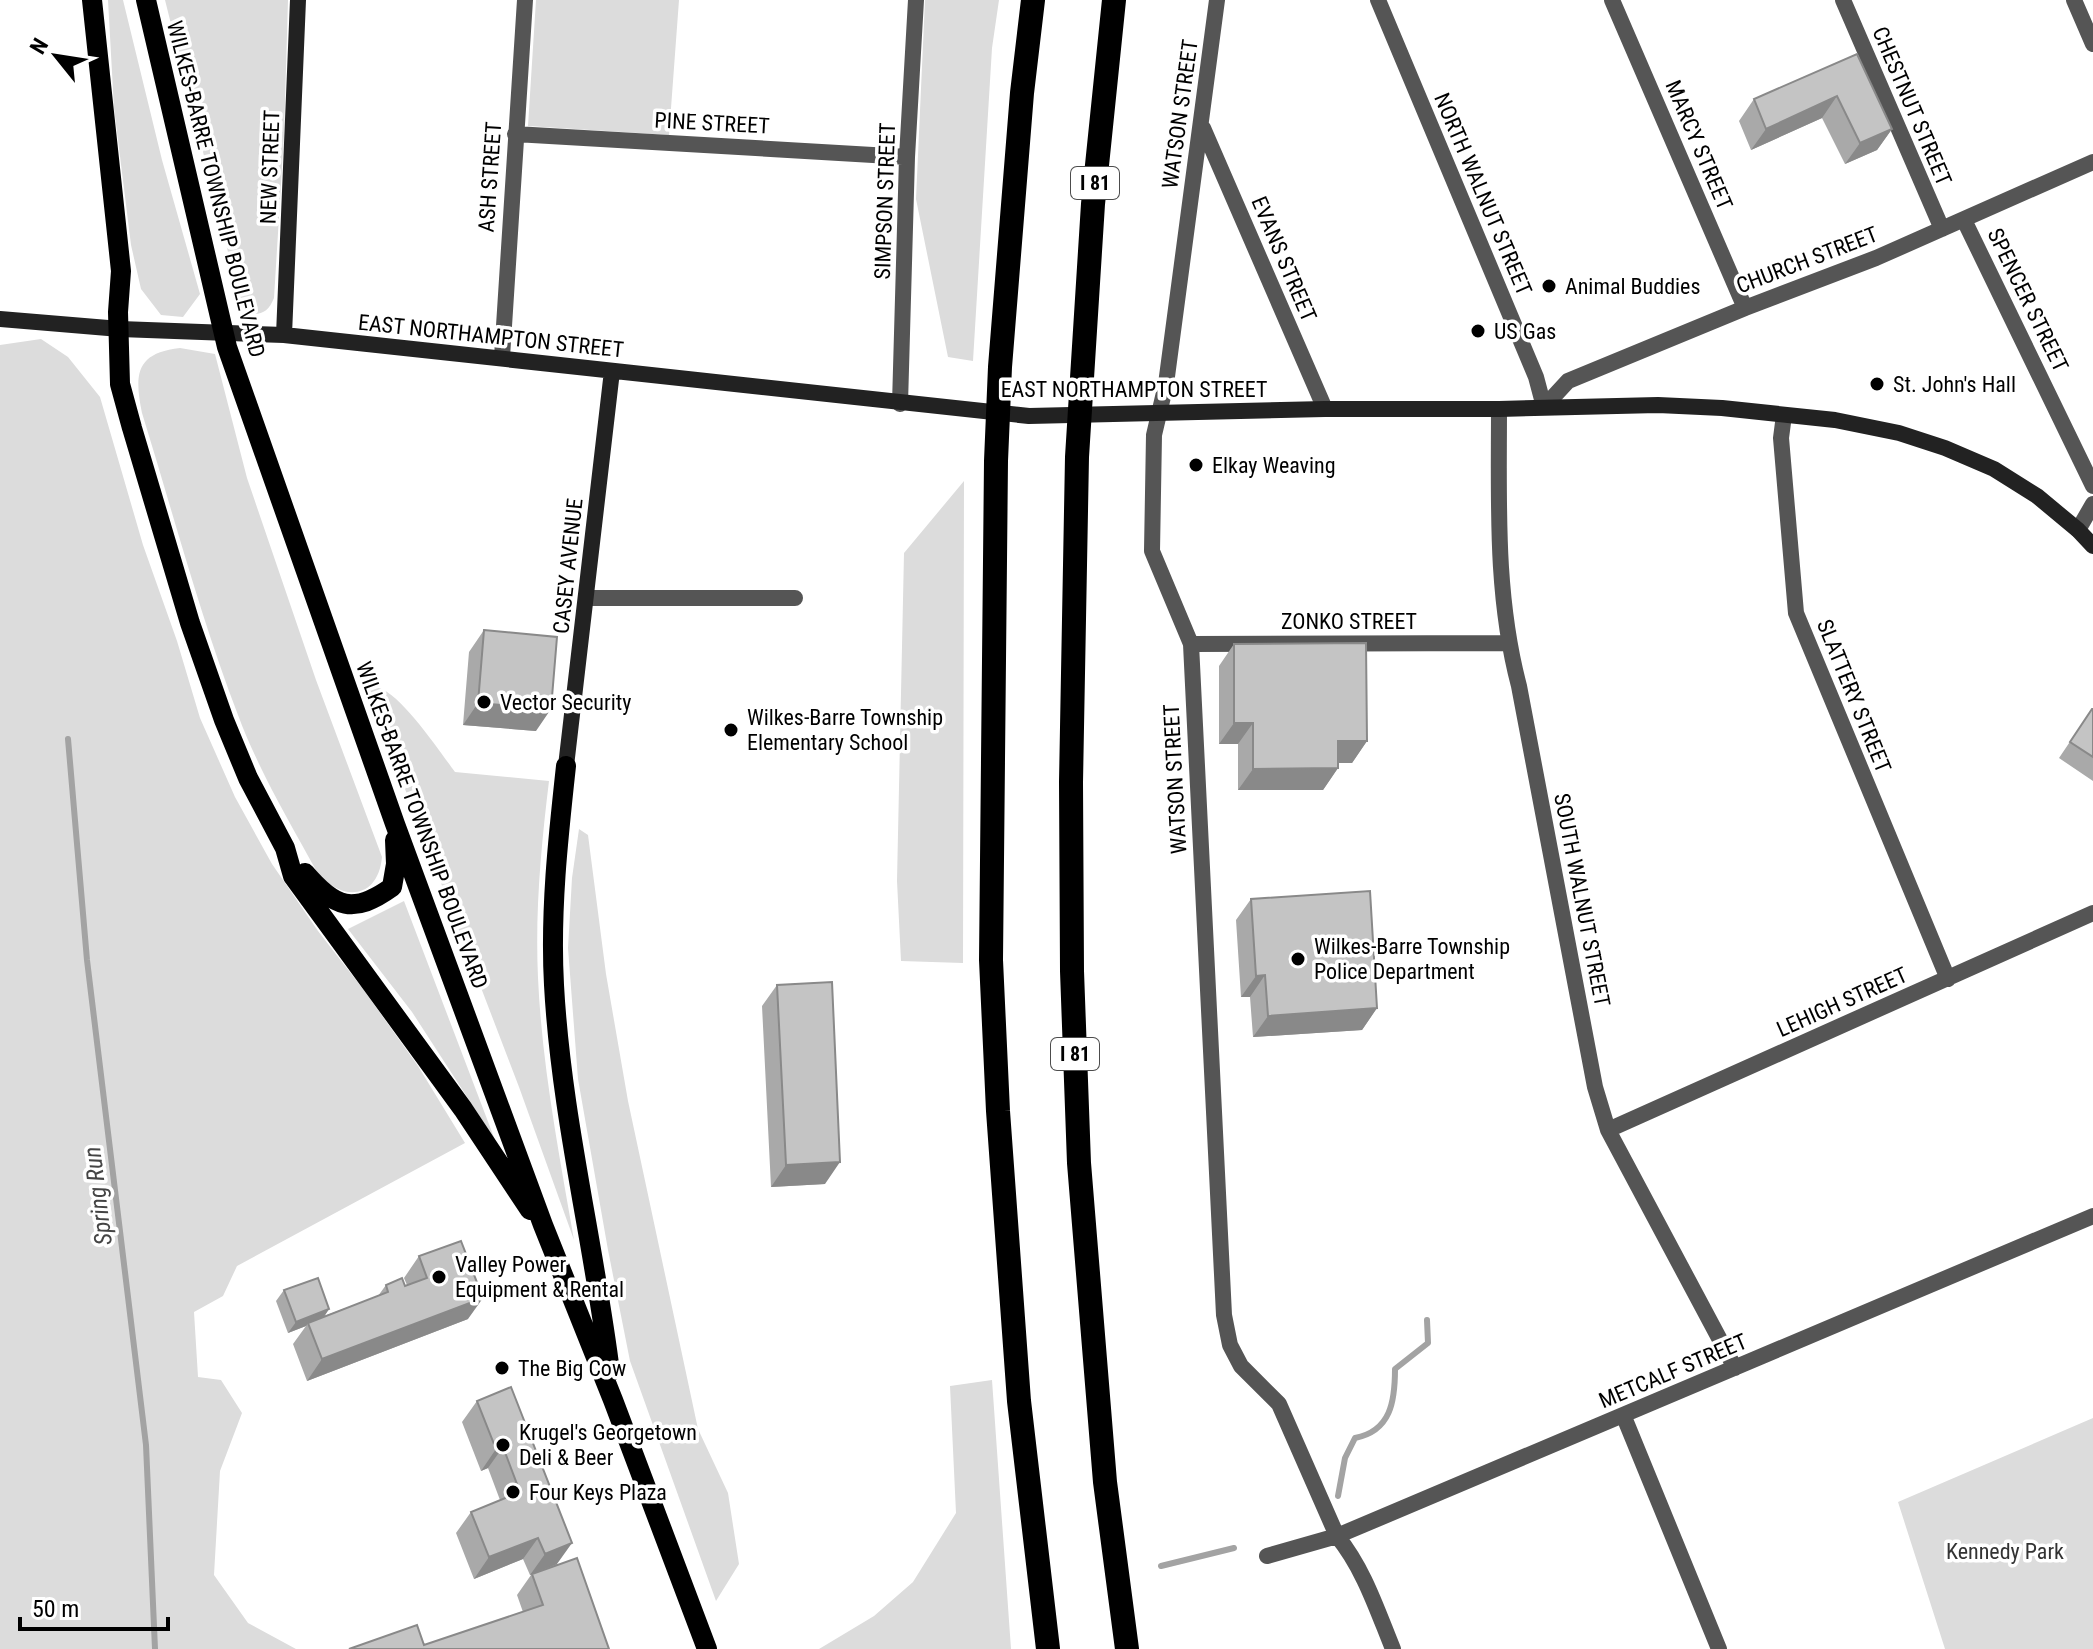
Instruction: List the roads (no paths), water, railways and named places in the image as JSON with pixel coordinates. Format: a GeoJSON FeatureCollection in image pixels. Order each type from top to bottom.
{"type":"FeatureCollection","features":[{"type":"Feature","properties":{"kind":"highway"},"geometry":{"type":"LineString","coordinates":[[1033,0],[1022,93],[1000,367],[996,461],[991,960],[1019,1401],[1048,1649]]}},
{"type":"Feature","properties":{"kind":"highway","name":"I 81"},"geometry":{"type":"LineString","coordinates":[[1114,0],[1093,204],[1077,457],[1071,782],[1072,971],[1079,1163],[1105,1482],[1127,1649]]}},
{"type":"Feature","properties":{"kind":"main road"},"geometry":{"type":"LineString","coordinates":[[92,0],[121,271],[120,384],[190,623],[224,720],[248,778],[285,848],[322,893],[352,907],[373,901],[392,887],[396,864],[395,824]]}},
{"type":"Feature","properties":{"kind":"main road","name":"WILKES-BARRE TOWNSHIP BOULEVARD"},"geometry":{"type":"LineString","coordinates":[[146,0],[227,347],[395,824],[543,1225],[707,1649]]}},
{"type":"Feature","properties":{"kind":"main road","name":"NEW STREET"},"geometry":{"type":"LineString","coordinates":[[284,335],[298,0]]}},
{"type":"Feature","properties":{"kind":"main road","name":"EAST NORTHAMPTON STREET"},"geometry":{"type":"LineString","coordinates":[[0,319],[120,329],[284,335],[1029,416],[1159,411],[1658,405],[1722,408],[1835,420],[1886,430],[1945,448],[1994,469],[2037,496],[2093,546]]}},
{"type":"Feature","properties":{"kind":"main road","name":"CASEY AVENUE"},"geometry":{"type":"LineString","coordinates":[[566,766],[612,371]]}},
{"type":"Feature","properties":{"kind":"main road"},"geometry":{"type":"LineString","coordinates":[[566,766],[556,855],[554,984],[559,1044],[601,1300],[613,1400]]}},
{"type":"Feature","properties":{"kind":"main road"},"geometry":{"type":"LineString","coordinates":[[285,848],[293,876],[463,1109],[523,1201],[543,1225]]}},
{"type":"Feature","properties":{"kind":"street","name":"ASH STREET"},"geometry":{"type":"LineString","coordinates":[[502,357],[525,0]]}},
{"type":"Feature","properties":{"kind":"street","name":"SIMPSON STREET"},"geometry":{"type":"LineString","coordinates":[[900,404],[907,157],[916,0]]}},
{"type":"Feature","properties":{"kind":"street","name":"WATSON STREET"},"geometry":{"type":"LineString","coordinates":[[1217,0],[1166,384],[1154,435],[1152,551],[1191,644],[1224,1315],[1230,1345],[1241,1366],[1279,1404],[1337,1536],[1348,1549],[1367,1585],[1393,1649]]}},
{"type":"Feature","properties":{"kind":"street","name":"NORTH WALNUT STREET"},"geometry":{"type":"LineString","coordinates":[[1378,0],[1536,377],[1544,407]]}},
{"type":"Feature","properties":{"kind":"street","name":"MARCY STREET"},"geometry":{"type":"LineString","coordinates":[[1612,0],[1745,308]]}},
{"type":"Feature","properties":{"kind":"street","name":"CHESTNUT STREET"},"geometry":{"type":"LineString","coordinates":[[1843,0],[1942,229]]}},
{"type":"Feature","properties":{"kind":"street"},"geometry":{"type":"LineString","coordinates":[[2074,0],[2093,44]]}},
{"type":"Feature","properties":{"kind":"street","name":"EVANS STREET"},"geometry":{"type":"LineString","coordinates":[[1202,126],[1325,409]]}},
{"type":"Feature","properties":{"kind":"street","name":"PINE STREET"},"geometry":{"type":"LineString","coordinates":[[515,134],[907,157]]}},
{"type":"Feature","properties":{"kind":"street","name":"CHURCH STREET"},"geometry":{"type":"LineString","coordinates":[[1544,407],[1568,381],[1876,258],[2093,162]]}},
{"type":"Feature","properties":{"kind":"street","name":"SPENCER STREET"},"geometry":{"type":"LineString","coordinates":[[1964,220],[2093,486]]}},
{"type":"Feature","properties":{"kind":"street","name":"SOUTH WALNUT STREET"},"geometry":{"type":"LineString","coordinates":[[1499,409],[1499,567],[1507,643],[1519,686],[1595,1087],[1608,1130],[1735,1368]]}},
{"type":"Feature","properties":{"kind":"street","name":"SLATTERY STREET"},"geometry":{"type":"LineString","coordinates":[[1784,415],[1781,438],[1796,613],[1948,979]]}},
{"type":"Feature","properties":{"kind":"street"},"geometry":{"type":"LineString","coordinates":[[2078,530],[2093,504]]}},
{"type":"Feature","properties":{"kind":"street"},"geometry":{"type":"LineString","coordinates":[[587,598],[795,598]]}},
{"type":"Feature","properties":{"kind":"street","name":"ZONKO STREET"},"geometry":{"type":"LineString","coordinates":[[1191,644],[1507,643]]}},
{"type":"Feature","properties":{"kind":"street","name":"LEHIGH STREET"},"geometry":{"type":"LineString","coordinates":[[1608,1130],[2093,913]]}},
{"type":"Feature","properties":{"kind":"street","name":"METCALF STREET"},"geometry":{"type":"LineString","coordinates":[[1267,1556],[1337,1536],[2093,1216]]}},
{"type":"Feature","properties":{"kind":"street"},"geometry":{"type":"LineString","coordinates":[[1624,1417],[1719,1649]]}},
{"type":"Feature","properties":{"kind":"waterway","name":"Spring Run"},"geometry":{"type":"LineString","coordinates":[[68,739],[87,960],[146,1445],[155,1649]]}},
{"type":"Feature","properties":{"kind":"waterway"},"geometry":{"type":"LineString","coordinates":[[1338,1496],[1345,1458],[1355,1438],[1376,1429],[1388,1413],[1394,1392],[1395,1369],[1428,1343],[1427,1320]]}},
{"type":"Feature","properties":{"kind":"waterway"},"geometry":{"type":"LineString","coordinates":[[1161,1566],[1234,1548]]}},
{"type":"Feature","properties":{"kind":"place","name":"Animal Buddies"},"geometry":{"type":"Point","coordinates":[1549,286]}},
{"type":"Feature","properties":{"kind":"place","name":"US Gas"},"geometry":{"type":"Point","coordinates":[1478,331]}},
{"type":"Feature","properties":{"kind":"place","name":"St. John's Hall"},"geometry":{"type":"Point","coordinates":[1877,384]}},
{"type":"Feature","properties":{"kind":"place","name":"Elkay Weaving"},"geometry":{"type":"Point","coordinates":[1196,465]}},
{"type":"Feature","properties":{"kind":"place","name":"Vector Security"},"geometry":{"type":"Point","coordinates":[484,702]}},
{"type":"Feature","properties":{"kind":"place","name":"Wilkes-Barre Township Elementary School"},"geometry":{"type":"Point","coordinates":[731,730]}},
{"type":"Feature","properties":{"kind":"place","name":"Wilkes-Barre Township Police Department"},"geometry":{"type":"Point","coordinates":[1298,959]}},
{"type":"Feature","properties":{"kind":"place","name":"Valley Power Equipment & Rental"},"geometry":{"type":"Point","coordinates":[439,1277]}},
{"type":"Feature","properties":{"kind":"place","name":"The Big Cow"},"geometry":{"type":"Point","coordinates":[502,1368]}},
{"type":"Feature","properties":{"kind":"place","name":"Krugel's Georgetown Deli & Beer"},"geometry":{"type":"Point","coordinates":[503,1445]}},
{"type":"Feature","properties":{"kind":"place","name":"Four Keys Plaza"},"geometry":{"type":"Point","coordinates":[513,1492]}},
{"type":"Feature","properties":{"kind":"park label","name":"Kennedy Park"},"geometry":{"type":"Point","coordinates":[2005,1551]}}]}
